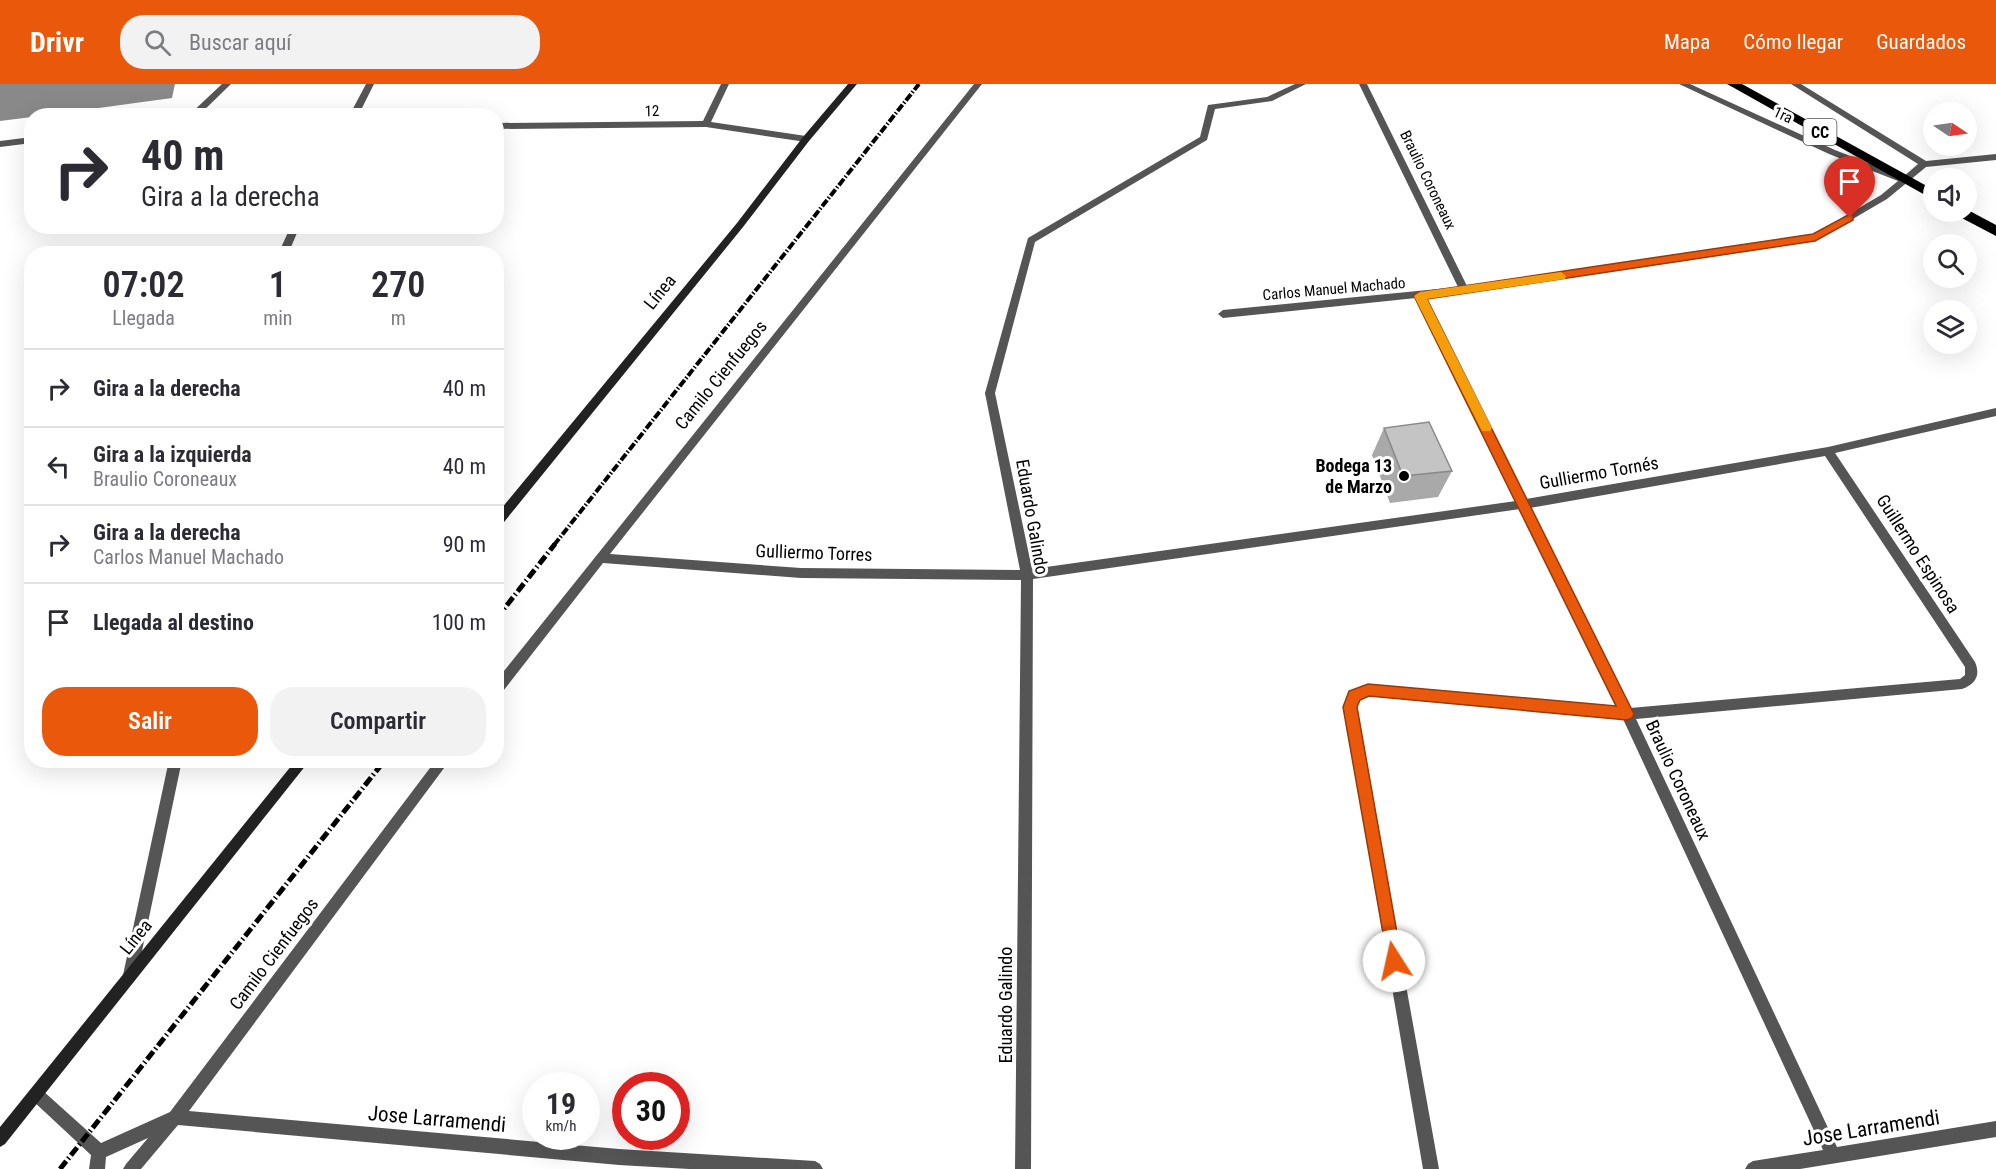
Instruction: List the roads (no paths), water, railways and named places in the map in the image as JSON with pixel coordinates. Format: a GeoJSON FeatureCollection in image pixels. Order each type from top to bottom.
{"type":"FeatureCollection","features":[{"type":"Feature","properties":{"kind":"highway","name":"CC"},"geometry":{"type":"LineString","coordinates":[[1733,84],[1923,190]]}},
{"type":"Feature","properties":{"kind":"highway"},"geometry":{"type":"LineString","coordinates":[[1977,221],[1996,231]]}},
{"type":"Feature","properties":{"kind":"main road","name":"Línea"},"geometry":{"type":"LineString","coordinates":[[504,514],[740,225],[806,139],[853,84]]}},
{"type":"Feature","properties":{"kind":"main road","name":"Línea"},"geometry":{"type":"LineString","coordinates":[[0,1140],[298,768]]}},
{"type":"Feature","properties":{"kind":"street"},"geometry":{"type":"LineString","coordinates":[[201,108],[227,84]]}},
{"type":"Feature","properties":{"kind":"street"},"geometry":{"type":"LineString","coordinates":[[357,108],[370,84]]}},
{"type":"Feature","properties":{"kind":"street"},"geometry":{"type":"LineString","coordinates":[[706,124],[725,84]]}},
{"type":"Feature","properties":{"kind":"street","name":"Camilo Cienfuegos"},"geometry":{"type":"LineString","coordinates":[[504,682],[978,84]]}},
{"type":"Feature","properties":{"kind":"street","name":"Eduardo Galindo"},"geometry":{"type":"LineString","coordinates":[[1023,1169],[1027,575],[990,393],[1031,240],[1204,138],[1212,107],[1269,99],[1302,84]]}},
{"type":"Feature","properties":{"kind":"street","name":"Braulio Coroneaux"},"geometry":{"type":"LineString","coordinates":[[1363,84],[1464,290]]}},
{"type":"Feature","properties":{"kind":"street","name":"1ra"},"geometry":{"type":"LineString","coordinates":[[1683,84],[1832,152],[1906,181]]}},
{"type":"Feature","properties":{"kind":"street"},"geometry":{"type":"LineString","coordinates":[[1795,84],[1924,164],[1996,157]]}},
{"type":"Feature","properties":{"kind":"street","name":"12"},"geometry":{"type":"LineString","coordinates":[[504,126],[706,124],[806,139]]}},
{"type":"Feature","properties":{"kind":"street"},"geometry":{"type":"LineString","coordinates":[[0,144],[24,141]]}},
{"type":"Feature","properties":{"kind":"street","name":"Carlos Manuel Machado"},"geometry":{"type":"LineString","coordinates":[[1223,314],[1420,296],[1815,238],[1884,197],[1924,164]]}},
{"type":"Feature","properties":{"kind":"street","name":"Braulio Coroneaux"},"geometry":{"type":"LineString","coordinates":[[1420,296],[1627,714],[1833,1155]]}},
{"type":"Feature","properties":{"kind":"street","name":"Gulliermo Tornés"},"geometry":{"type":"LineString","coordinates":[[1027,575],[1525,504],[1828,451],[1996,412]]}},
{"type":"Feature","properties":{"kind":"street","name":"Guillermo Espinosa"},"geometry":{"type":"LineString","coordinates":[[1627,714],[1962,684],[1971,678],[1971,666],[1828,451]]}},
{"type":"Feature","properties":{"kind":"street","name":"Gulliermo Torres"},"geometry":{"type":"LineString","coordinates":[[600,558],[801,573],[1027,575]]}},
{"type":"Feature","properties":{"kind":"street"},"geometry":{"type":"LineString","coordinates":[[1431,1169],[1350,707],[1354,696],[1368,690],[1627,714]]}},
{"type":"Feature","properties":{"kind":"street"},"geometry":{"type":"LineString","coordinates":[[130,975],[174,768]]}},
{"type":"Feature","properties":{"kind":"street","name":"Camilo Cienfuegos"},"geometry":{"type":"LineString","coordinates":[[131,1169],[175,1117],[438,768]]}},
{"type":"Feature","properties":{"kind":"street"},"geometry":{"type":"LineString","coordinates":[[37,1095],[99,1152],[97,1169]]}},
{"type":"Feature","properties":{"kind":"street","name":"Jose Larramendi"},"geometry":{"type":"LineString","coordinates":[[99,1152],[175,1117],[618,1163],[815,1169]]}},
{"type":"Feature","properties":{"kind":"street","name":"Jose Larramendi"},"geometry":{"type":"LineString","coordinates":[[1753,1169],[1996,1129]]}},
{"type":"Feature","properties":{"kind":"railway"},"geometry":{"type":"LineString","coordinates":[[554,545],[919,84]]}},
{"type":"Feature","properties":{"kind":"railway"},"geometry":{"type":"LineString","coordinates":[[504,609],[555,544]]}},
{"type":"Feature","properties":{"kind":"railway"},"geometry":{"type":"LineString","coordinates":[[60,1169],[379,768]]}},
{"type":"Feature","properties":{"kind":"place","name":"Bodega 13 de Marzo"},"geometry":{"type":"Point","coordinates":[1404,476]}}]}
